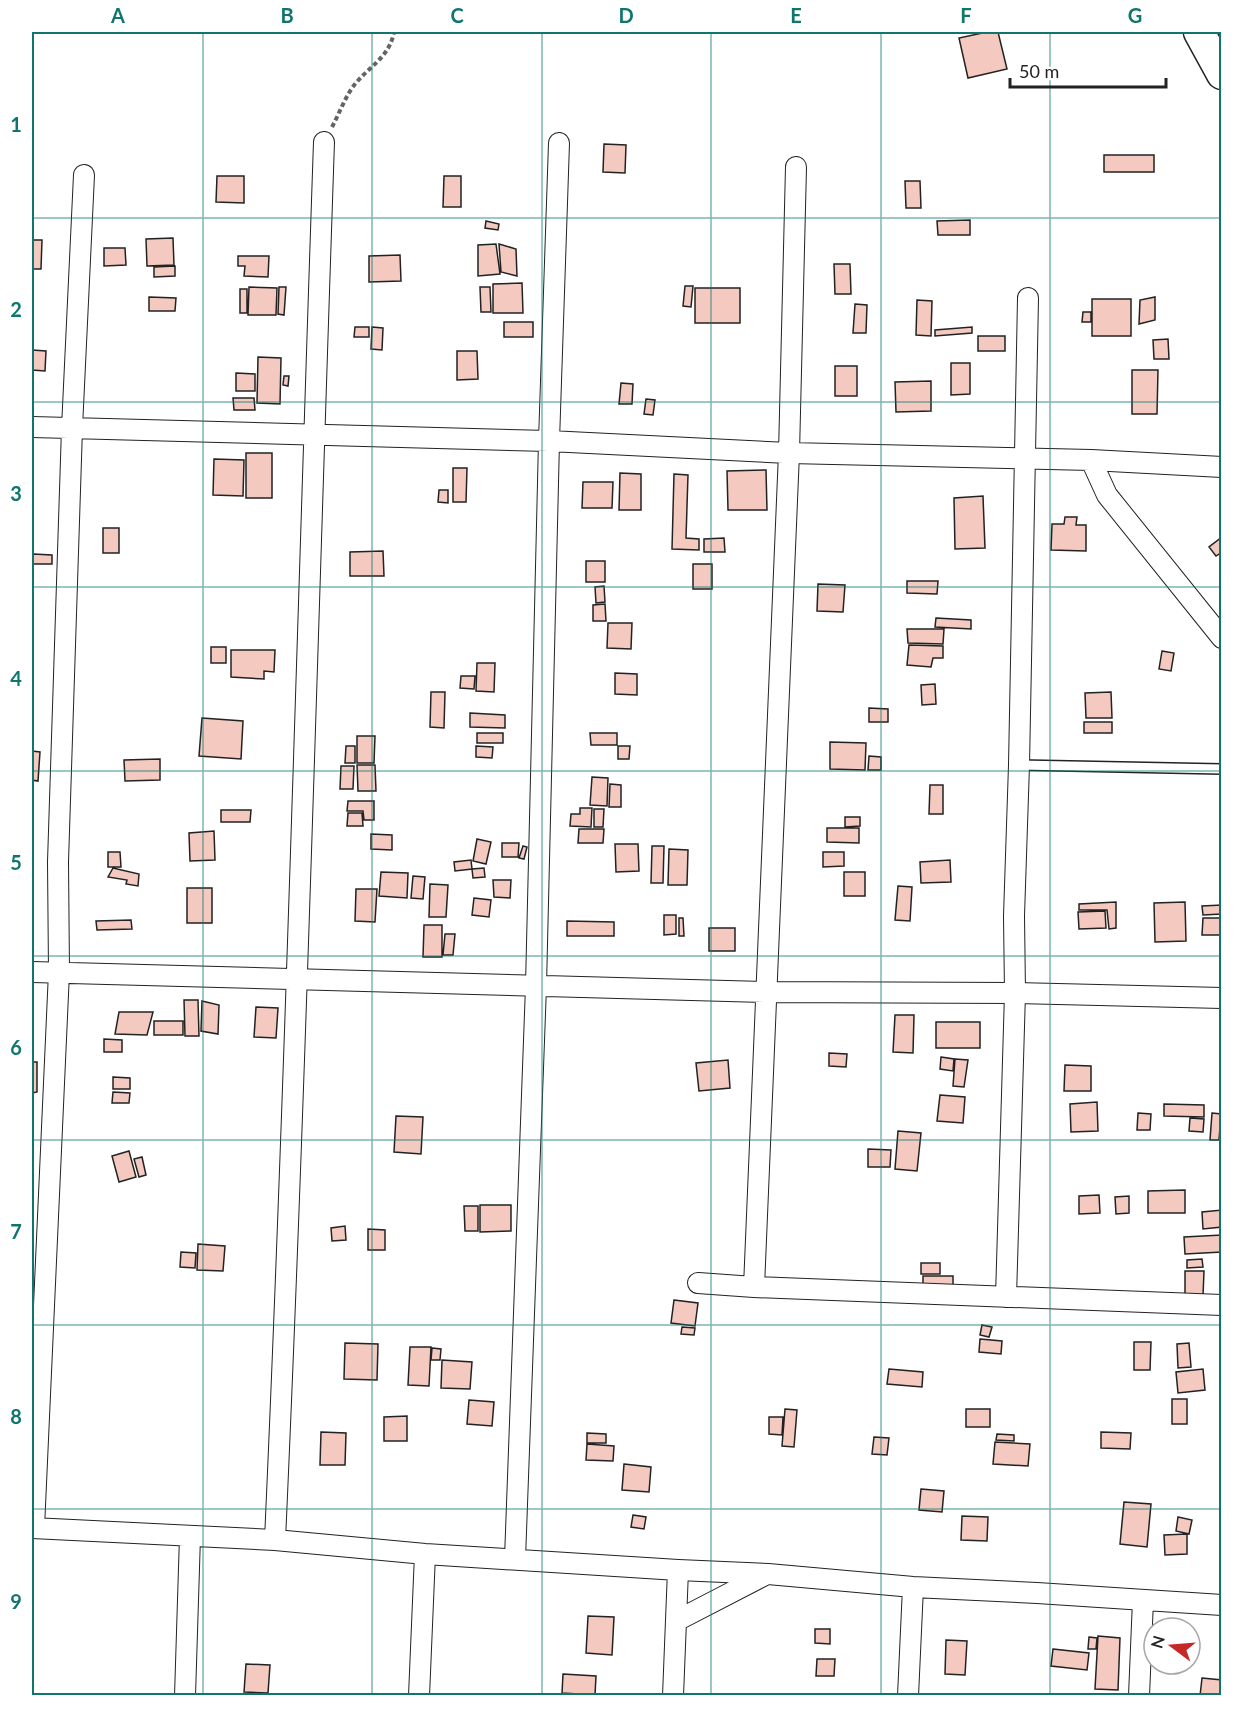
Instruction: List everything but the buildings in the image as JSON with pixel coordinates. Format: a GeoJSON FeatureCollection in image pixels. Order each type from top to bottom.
{"type":"FeatureCollection","features":[{"type":"Feature","properties":{"kind":"main road"},"geometry":{"type":"LineString","coordinates":[[1198,32],[1221,74]]}},
{"type":"Feature","properties":{"kind":"street"},"geometry":{"type":"LineString","coordinates":[[275,1540],[297,979],[324,142]]}},
{"type":"Feature","properties":{"kind":"street"},"geometry":{"type":"LineString","coordinates":[[515,1559],[536,986],[549,441],[560,143]]}},
{"type":"Feature","properties":{"kind":"street"},"geometry":{"type":"LineString","coordinates":[[754,1287],[789,453],[796,167]]}},
{"type":"Feature","properties":{"kind":"street"},"geometry":{"type":"LineString","coordinates":[[84,176],[72,428],[58,862],[59,972],[33,1528],[275,1540],[425,1554],[768,1574],[913,1587],[1221,1605]]}},
{"type":"Feature","properties":{"kind":"street"},"geometry":{"type":"LineString","coordinates":[[1006,1297],[1015,993],[1014,916],[1028,298]]}},
{"type":"Feature","properties":{"kind":"street"},"geometry":{"type":"LineString","coordinates":[[32,427],[549,441],[789,453],[1091,460],[1221,467]]}},
{"type":"Feature","properties":{"kind":"street"},"geometry":{"type":"LineString","coordinates":[[1091,460],[1107,495],[1221,638]]}},
{"type":"Feature","properties":{"kind":"street"},"geometry":{"type":"LineString","coordinates":[[32,972],[767,992],[1015,993],[1221,998]]}},
{"type":"Feature","properties":{"kind":"street"},"geometry":{"type":"LineString","coordinates":[[698,1282],[754,1287],[1221,1305]]}},
{"type":"Feature","properties":{"kind":"street"},"geometry":{"type":"LineString","coordinates":[[186,1695],[190,1536]]}},
{"type":"Feature","properties":{"kind":"street"},"geometry":{"type":"LineString","coordinates":[[419,1695],[425,1554]]}},
{"type":"Feature","properties":{"kind":"street"},"geometry":{"type":"LineString","coordinates":[[673,1695],[678,1570]]}},
{"type":"Feature","properties":{"kind":"street"},"geometry":{"type":"LineString","coordinates":[[676,1621],[768,1574]]}},
{"type":"Feature","properties":{"kind":"street"},"geometry":{"type":"LineString","coordinates":[[908,1695],[913,1587]]}},
{"type":"Feature","properties":{"kind":"street"},"geometry":{"type":"LineString","coordinates":[[1139,1695],[1143,1600]]}},
{"type":"Feature","properties":{"kind":"lane"},"geometry":{"type":"LineString","coordinates":[[1019,765],[1221,769]]}},
{"type":"Feature","properties":{"kind":"path"},"geometry":{"type":"LineString","coordinates":[[324,142],[351,90],[363,74],[382,59],[392,42],[394,32]]}}]}
